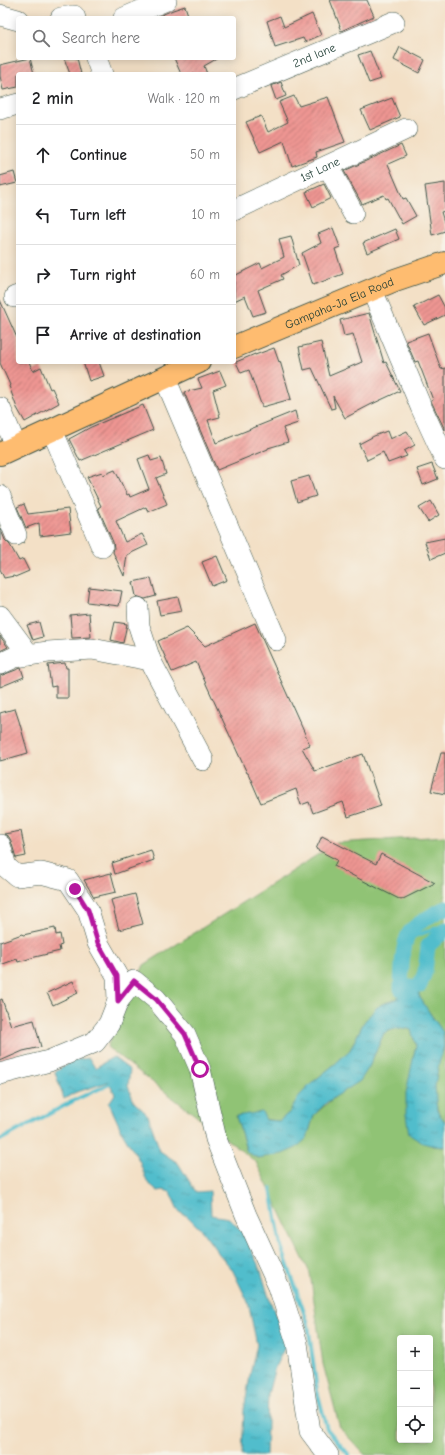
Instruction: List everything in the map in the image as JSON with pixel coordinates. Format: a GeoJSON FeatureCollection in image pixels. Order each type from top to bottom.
{"type":"FeatureCollection","features":[{"type":"Feature","properties":{"kind":"highway","name":"Gampaha-Ja Ela Road"},"geometry":{"type":"LineString","coordinates":[[236,346],[394,280],[445,263]]}},
{"type":"Feature","properties":{"kind":"highway"},"geometry":{"type":"LineString","coordinates":[[8,450],[195,364]]}},
{"type":"Feature","properties":{"kind":"street"},"geometry":{"type":"LineString","coordinates":[[0,4],[1,0]]}},
{"type":"Feature","properties":{"kind":"street"},"geometry":{"type":"LineString","coordinates":[[129,16],[166,0]]}},
{"type":"Feature","properties":{"kind":"street"},"geometry":{"type":"LineString","coordinates":[[0,15],[16,19]]}},
{"type":"Feature","properties":{"kind":"street","name":"2nd lane"},"geometry":{"type":"LineString","coordinates":[[236,88],[394,22]]}},
{"type":"Feature","properties":{"kind":"street"},"geometry":{"type":"LineString","coordinates":[[97,60],[101,72]]}},
{"type":"Feature","properties":{"kind":"street"},"geometry":{"type":"LineString","coordinates":[[0,109],[16,105]]}},
{"type":"Feature","properties":{"kind":"street","name":"1st Lane"},"geometry":{"type":"LineString","coordinates":[[236,209],[406,129]]}},
{"type":"Feature","properties":{"kind":"street"},"geometry":{"type":"LineString","coordinates":[[328,166],[353,213]]}},
{"type":"Feature","properties":{"kind":"street"},"geometry":{"type":"LineString","coordinates":[[372,290],[421,407],[445,459]]}},
{"type":"Feature","properties":{"kind":"street"},"geometry":{"type":"LineString","coordinates":[[165,378],[276,640]]}},
{"type":"Feature","properties":{"kind":"street"},"geometry":{"type":"LineString","coordinates":[[0,408],[8,450]]}},
{"type":"Feature","properties":{"kind":"street"},"geometry":{"type":"LineString","coordinates":[[52,430],[102,547]]}},
{"type":"Feature","properties":{"kind":"street"},"geometry":{"type":"LineString","coordinates":[[0,496],[16,535]]}},
{"type":"Feature","properties":{"kind":"street"},"geometry":{"type":"LineString","coordinates":[[138,608],[138,626],[150,660],[203,760]]}},
{"type":"Feature","properties":{"kind":"street"},"geometry":{"type":"LineString","coordinates":[[0,616],[29,655]]}},
{"type":"Feature","properties":{"kind":"street"},"geometry":{"type":"LineString","coordinates":[[0,664],[15,658],[29,655],[92,649],[150,660]]}},
{"type":"Feature","properties":{"kind":"street"},"geometry":{"type":"LineString","coordinates":[[0,845],[6,867],[17,876],[41,873],[68,880],[88,910],[98,943],[117,976],[118,1001]]}},
{"type":"Feature","properties":{"kind":"street"},"geometry":{"type":"LineString","coordinates":[[0,1074],[49,1061],[96,1042],[109,1024],[118,1001],[134,981],[156,999],[185,1034],[200,1069],[216,1139],[246,1215],[279,1287],[297,1343],[310,1431],[328,1455]]}},
{"type":"Feature","properties":{"kind":"green space"},"geometry":{"type":"Polygon","coordinates":[[[445,836],[445,1122],[437,1109],[435,1094],[437,1070],[444,1048],[444,1039],[439,1026],[420,997],[420,985],[397,999],[382,1004],[364,1022],[350,1050],[299,1096],[290,1112],[279,1121],[236,1116],[247,1152],[258,1158],[269,1155],[307,1138],[314,1115],[369,1067],[384,1033],[401,1028],[411,1030],[416,1045],[413,1062],[432,1146],[445,1147],[445,1455],[365,1455],[340,1428],[323,1364],[310,1273],[256,1162],[107,1047],[144,965],[336,843],[445,836]]]}},
{"type":"Feature","properties":{"kind":"water"},"geometry":{"type":"Polygon","coordinates":[[[420,985],[419,996],[443,1032],[444,1046],[435,1085],[437,1111],[445,1122],[445,1147],[426,1144],[409,1134],[406,1115],[406,1093],[416,1045],[411,1030],[401,1028],[384,1033],[369,1067],[360,1081],[327,1102],[314,1115],[307,1138],[296,1148],[282,1154],[258,1158],[247,1152],[236,1116],[262,1112],[266,1120],[279,1121],[290,1112],[299,1096],[314,1081],[350,1050],[364,1022],[376,1008],[382,1004],[397,999],[401,989],[420,985]]]}},
{"type":"Feature","properties":{"kind":"water"},"geometry":{"type":"Polygon","coordinates":[[[113,1057],[130,1070],[128,1086],[134,1102],[148,1115],[160,1151],[178,1163],[196,1192],[210,1191],[211,1215],[229,1218],[244,1234],[261,1271],[270,1301],[287,1343],[275,1367],[268,1394],[266,1455],[242,1455],[244,1410],[257,1345],[248,1302],[232,1269],[202,1231],[187,1216],[179,1212],[170,1192],[164,1190],[158,1191],[147,1182],[140,1162],[122,1132],[109,1103],[115,1094],[108,1082],[74,1093],[64,1099],[55,1072],[75,1060],[89,1058],[95,1068],[113,1057]]]}},
{"type":"Feature","properties":{"kind":"building"},"geometry":{"type":"Polygon","coordinates":[[[330,0],[367,0],[374,16],[341,31],[330,0]]]}},
{"type":"Feature","properties":{"kind":"building"},"geometry":{"type":"Polygon","coordinates":[[[185,6],[188,16],[159,16],[185,6]]]}},
{"type":"Feature","properties":{"kind":"building"},"geometry":{"type":"Polygon","coordinates":[[[312,14],[321,35],[305,42],[303,38],[275,47],[267,21],[280,16],[284,27],[312,14]]]}},
{"type":"Feature","properties":{"kind":"building"},"geometry":{"type":"Polygon","coordinates":[[[400,47],[425,60],[419,73],[394,60],[400,47]]]}},
{"type":"Feature","properties":{"kind":"building"},"geometry":{"type":"Polygon","coordinates":[[[370,51],[381,79],[369,83],[358,55],[370,51]]]}},
{"type":"Feature","properties":{"kind":"building"},"geometry":{"type":"Polygon","coordinates":[[[21,60],[30,60],[34,72],[16,72],[16,87],[3,90],[0,76],[0,65],[21,60]]]}},
{"type":"Feature","properties":{"kind":"building"},"geometry":{"type":"Polygon","coordinates":[[[65,60],[78,60],[80,72],[69,72],[65,60]]]}},
{"type":"Feature","properties":{"kind":"building"},"geometry":{"type":"Polygon","coordinates":[[[175,60],[214,60],[204,66],[206,72],[180,72],[175,60]]]}},
{"type":"Feature","properties":{"kind":"building"},"geometry":{"type":"Polygon","coordinates":[[[281,82],[286,96],[276,100],[271,86],[281,82]]]}},
{"type":"Feature","properties":{"kind":"building"},"geometry":{"type":"Polygon","coordinates":[[[294,96],[299,106],[328,97],[345,142],[316,152],[317,157],[292,166],[284,141],[260,152],[246,122],[261,116],[268,132],[288,122],[279,102],[294,96]]]}},
{"type":"Feature","properties":{"kind":"building"},"geometry":{"type":"Polygon","coordinates":[[[392,98],[400,117],[370,130],[361,110],[392,98]]]}},
{"type":"Feature","properties":{"kind":"building"},"geometry":{"type":"Polygon","coordinates":[[[401,145],[406,156],[388,164],[403,199],[406,198],[416,216],[402,224],[388,198],[386,199],[384,195],[362,204],[344,171],[401,145]]]}},
{"type":"Feature","properties":{"kind":"building"},"geometry":{"type":"Polygon","coordinates":[[[14,172],[16,183],[0,187],[0,176],[14,172]]]}},
{"type":"Feature","properties":{"kind":"building"},"geometry":{"type":"Polygon","coordinates":[[[445,183],[445,211],[441,212],[445,225],[445,231],[432,235],[425,186],[445,183]]]}},
{"type":"Feature","properties":{"kind":"building"},"geometry":{"type":"Polygon","coordinates":[[[324,184],[331,198],[313,207],[306,192],[324,184]]]}},
{"type":"Feature","properties":{"kind":"building"},"geometry":{"type":"Polygon","coordinates":[[[333,228],[340,247],[335,249],[343,274],[313,285],[302,253],[321,243],[318,234],[333,228]]]}},
{"type":"Feature","properties":{"kind":"building"},"geometry":{"type":"Polygon","coordinates":[[[395,229],[399,239],[367,253],[363,243],[395,229]]]}},
{"type":"Feature","properties":{"kind":"building"},"geometry":{"type":"Polygon","coordinates":[[[291,236],[299,265],[281,275],[283,279],[258,290],[266,312],[253,316],[245,296],[236,300],[236,275],[260,263],[262,268],[284,257],[279,239],[291,236]]]}},
{"type":"Feature","properties":{"kind":"building"},"geometry":{"type":"Polygon","coordinates":[[[438,295],[445,308],[445,315],[424,325],[414,307],[438,295]]]}},
{"type":"Feature","properties":{"kind":"building"},"geometry":{"type":"Polygon","coordinates":[[[0,300],[16,336],[16,364],[30,364],[33,371],[41,367],[50,389],[52,388],[59,403],[25,422],[17,408],[9,386],[10,385],[0,363],[0,300]]]}},
{"type":"Feature","properties":{"kind":"building"},"geometry":{"type":"Polygon","coordinates":[[[369,313],[384,363],[386,362],[400,391],[345,418],[333,396],[335,408],[331,409],[312,368],[304,370],[299,347],[321,342],[329,376],[362,362],[353,334],[344,336],[340,320],[369,313]]]}},
{"type":"Feature","properties":{"kind":"building"},"geometry":{"type":"Polygon","coordinates":[[[428,333],[441,369],[445,368],[445,430],[431,401],[433,400],[418,361],[415,362],[406,341],[428,333]]]}},
{"type":"Feature","properties":{"kind":"building"},"geometry":{"type":"Polygon","coordinates":[[[274,348],[279,362],[280,361],[291,399],[262,407],[249,370],[241,373],[236,362],[274,348]]]}},
{"type":"Feature","properties":{"kind":"building"},"geometry":{"type":"Polygon","coordinates":[[[84,364],[100,364],[104,376],[89,381],[84,364]]]}},
{"type":"Feature","properties":{"kind":"building"},"geometry":{"type":"Polygon","coordinates":[[[220,371],[226,385],[213,390],[220,417],[208,420],[216,443],[295,411],[298,423],[283,428],[288,442],[268,448],[217,470],[184,392],[202,388],[198,379],[220,371]]]}},
{"type":"Feature","properties":{"kind":"building"},"geometry":{"type":"Polygon","coordinates":[[[143,405],[153,430],[80,461],[69,439],[91,427],[143,405]]]}},
{"type":"Feature","properties":{"kind":"building"},"geometry":{"type":"Polygon","coordinates":[[[387,431],[390,439],[407,431],[415,445],[404,451],[407,456],[388,463],[383,452],[367,460],[359,444],[387,431]]]}},
{"type":"Feature","properties":{"kind":"building"},"geometry":{"type":"Polygon","coordinates":[[[149,455],[151,461],[161,458],[166,474],[156,478],[167,504],[148,512],[146,507],[116,521],[125,542],[142,534],[148,545],[127,555],[124,576],[113,552],[113,542],[98,508],[101,506],[87,477],[102,472],[103,475],[115,470],[127,495],[129,494],[130,497],[149,489],[138,459],[149,455]]]}},
{"type":"Feature","properties":{"kind":"building"},"geometry":{"type":"Polygon","coordinates":[[[432,464],[438,479],[423,485],[417,469],[432,464]]]}},
{"type":"Feature","properties":{"kind":"building"},"geometry":{"type":"Polygon","coordinates":[[[309,476],[316,496],[297,502],[291,481],[309,476]]]}},
{"type":"Feature","properties":{"kind":"building"},"geometry":{"type":"Polygon","coordinates":[[[431,501],[439,515],[428,522],[419,508],[431,501]]]}},
{"type":"Feature","properties":{"kind":"building"},"geometry":{"type":"Polygon","coordinates":[[[24,504],[28,514],[68,509],[71,532],[40,536],[39,523],[26,528],[17,507],[24,504]]]}},
{"type":"Feature","properties":{"kind":"building"},"geometry":{"type":"Polygon","coordinates":[[[0,528],[5,540],[10,545],[19,561],[23,559],[29,571],[15,577],[4,578],[0,569],[0,528]]]}},
{"type":"Feature","properties":{"kind":"building"},"geometry":{"type":"Polygon","coordinates":[[[445,538],[445,553],[431,559],[425,542],[445,538]]]}},
{"type":"Feature","properties":{"kind":"building"},"geometry":{"type":"Polygon","coordinates":[[[217,556],[227,580],[212,586],[202,562],[217,556]]]}},
{"type":"Feature","properties":{"kind":"building"},"geometry":{"type":"Polygon","coordinates":[[[151,578],[156,596],[145,599],[136,596],[133,582],[151,578]]]}},
{"type":"Feature","properties":{"kind":"building"},"geometry":{"type":"Polygon","coordinates":[[[89,587],[122,591],[119,606],[87,602],[89,587]]]}},
{"type":"Feature","properties":{"kind":"building"},"geometry":{"type":"Polygon","coordinates":[[[178,597],[182,611],[160,615],[157,601],[178,597]]]}},
{"type":"Feature","properties":{"kind":"building"},"geometry":{"type":"Polygon","coordinates":[[[89,613],[91,637],[72,638],[70,615],[89,613]]]}},
{"type":"Feature","properties":{"kind":"building"},"geometry":{"type":"Polygon","coordinates":[[[39,622],[43,637],[33,640],[27,625],[39,622]]]}},
{"type":"Feature","properties":{"kind":"building"},"geometry":{"type":"Polygon","coordinates":[[[115,622],[127,624],[123,643],[111,640],[115,622]]]}},
{"type":"Feature","properties":{"kind":"building"},"geometry":{"type":"Polygon","coordinates":[[[255,623],[310,745],[302,748],[315,771],[363,754],[381,806],[348,817],[343,802],[313,813],[309,802],[301,805],[296,789],[261,803],[196,662],[172,672],[158,641],[187,628],[205,646],[255,623]]]}},
{"type":"Feature","properties":{"kind":"building"},"geometry":{"type":"Polygon","coordinates":[[[0,636],[8,647],[0,651],[0,636]]]}},
{"type":"Feature","properties":{"kind":"building"},"geometry":{"type":"Polygon","coordinates":[[[65,663],[66,668],[68,668],[68,698],[56,698],[56,686],[51,687],[48,665],[65,663]]]}},
{"type":"Feature","properties":{"kind":"building"},"geometry":{"type":"Polygon","coordinates":[[[21,668],[24,677],[0,687],[0,676],[21,668]]]}},
{"type":"Feature","properties":{"kind":"building"},"geometry":{"type":"Polygon","coordinates":[[[15,709],[28,753],[0,761],[0,713],[15,709]]]}},
{"type":"Feature","properties":{"kind":"building"},"geometry":{"type":"Polygon","coordinates":[[[441,753],[445,753],[445,794],[431,791],[441,753]]]}},
{"type":"Feature","properties":{"kind":"building"},"geometry":{"type":"Polygon","coordinates":[[[21,831],[26,856],[16,858],[9,837],[4,834],[21,831]]]}},
{"type":"Feature","properties":{"kind":"building"},"geometry":{"type":"Polygon","coordinates":[[[322,836],[376,864],[381,854],[435,883],[401,900],[334,866],[337,860],[316,849],[322,836]]]}},
{"type":"Feature","properties":{"kind":"building"},"geometry":{"type":"Polygon","coordinates":[[[151,850],[154,860],[115,874],[112,863],[151,850]]]}},
{"type":"Feature","properties":{"kind":"building"},"geometry":{"type":"Polygon","coordinates":[[[111,873],[116,892],[94,897],[84,880],[111,873]]]}},
{"type":"Feature","properties":{"kind":"building"},"geometry":{"type":"Polygon","coordinates":[[[135,894],[143,924],[119,930],[111,900],[135,894]]]}},
{"type":"Feature","properties":{"kind":"building"},"geometry":{"type":"Polygon","coordinates":[[[55,928],[56,935],[60,934],[62,945],[59,946],[60,951],[18,962],[17,959],[0,965],[0,942],[22,934],[55,928]]]}},
{"type":"Feature","properties":{"kind":"building"},"geometry":{"type":"Polygon","coordinates":[[[73,981],[78,993],[53,1005],[47,993],[73,981]]]}},
{"type":"Feature","properties":{"kind":"building"},"geometry":{"type":"Polygon","coordinates":[[[2,999],[11,1026],[34,1020],[41,1047],[23,1051],[0,1061],[0,1000],[2,999]]]}},
{"type":"Feature","properties":{"kind":"waterway"},"geometry":{"type":"LineString","coordinates":[[445,908],[420,923],[409,933],[403,953],[401,989],[420,985],[425,972],[428,946],[445,930]]}},
{"type":"Feature","properties":{"kind":"waterway"},"geometry":{"type":"LineString","coordinates":[[404,993],[406,965],[412,937],[445,925]]}},
{"type":"Feature","properties":{"kind":"waterway"},"geometry":{"type":"LineString","coordinates":[[0,1140],[77,1099],[114,1082]]}},
{"type":"Feature","properties":{"kind":"waterway"},"geometry":{"type":"LineString","coordinates":[[271,1189],[281,1246],[308,1324],[317,1391],[327,1429],[349,1455]]}},
{"type":"Feature","properties":{"kind":"route"},"geometry":{"type":"LineString","coordinates":[[75,889],[88,910],[98,943],[117,976],[118,1001],[134,981],[156,999],[185,1034],[200,1069]]}}]}
